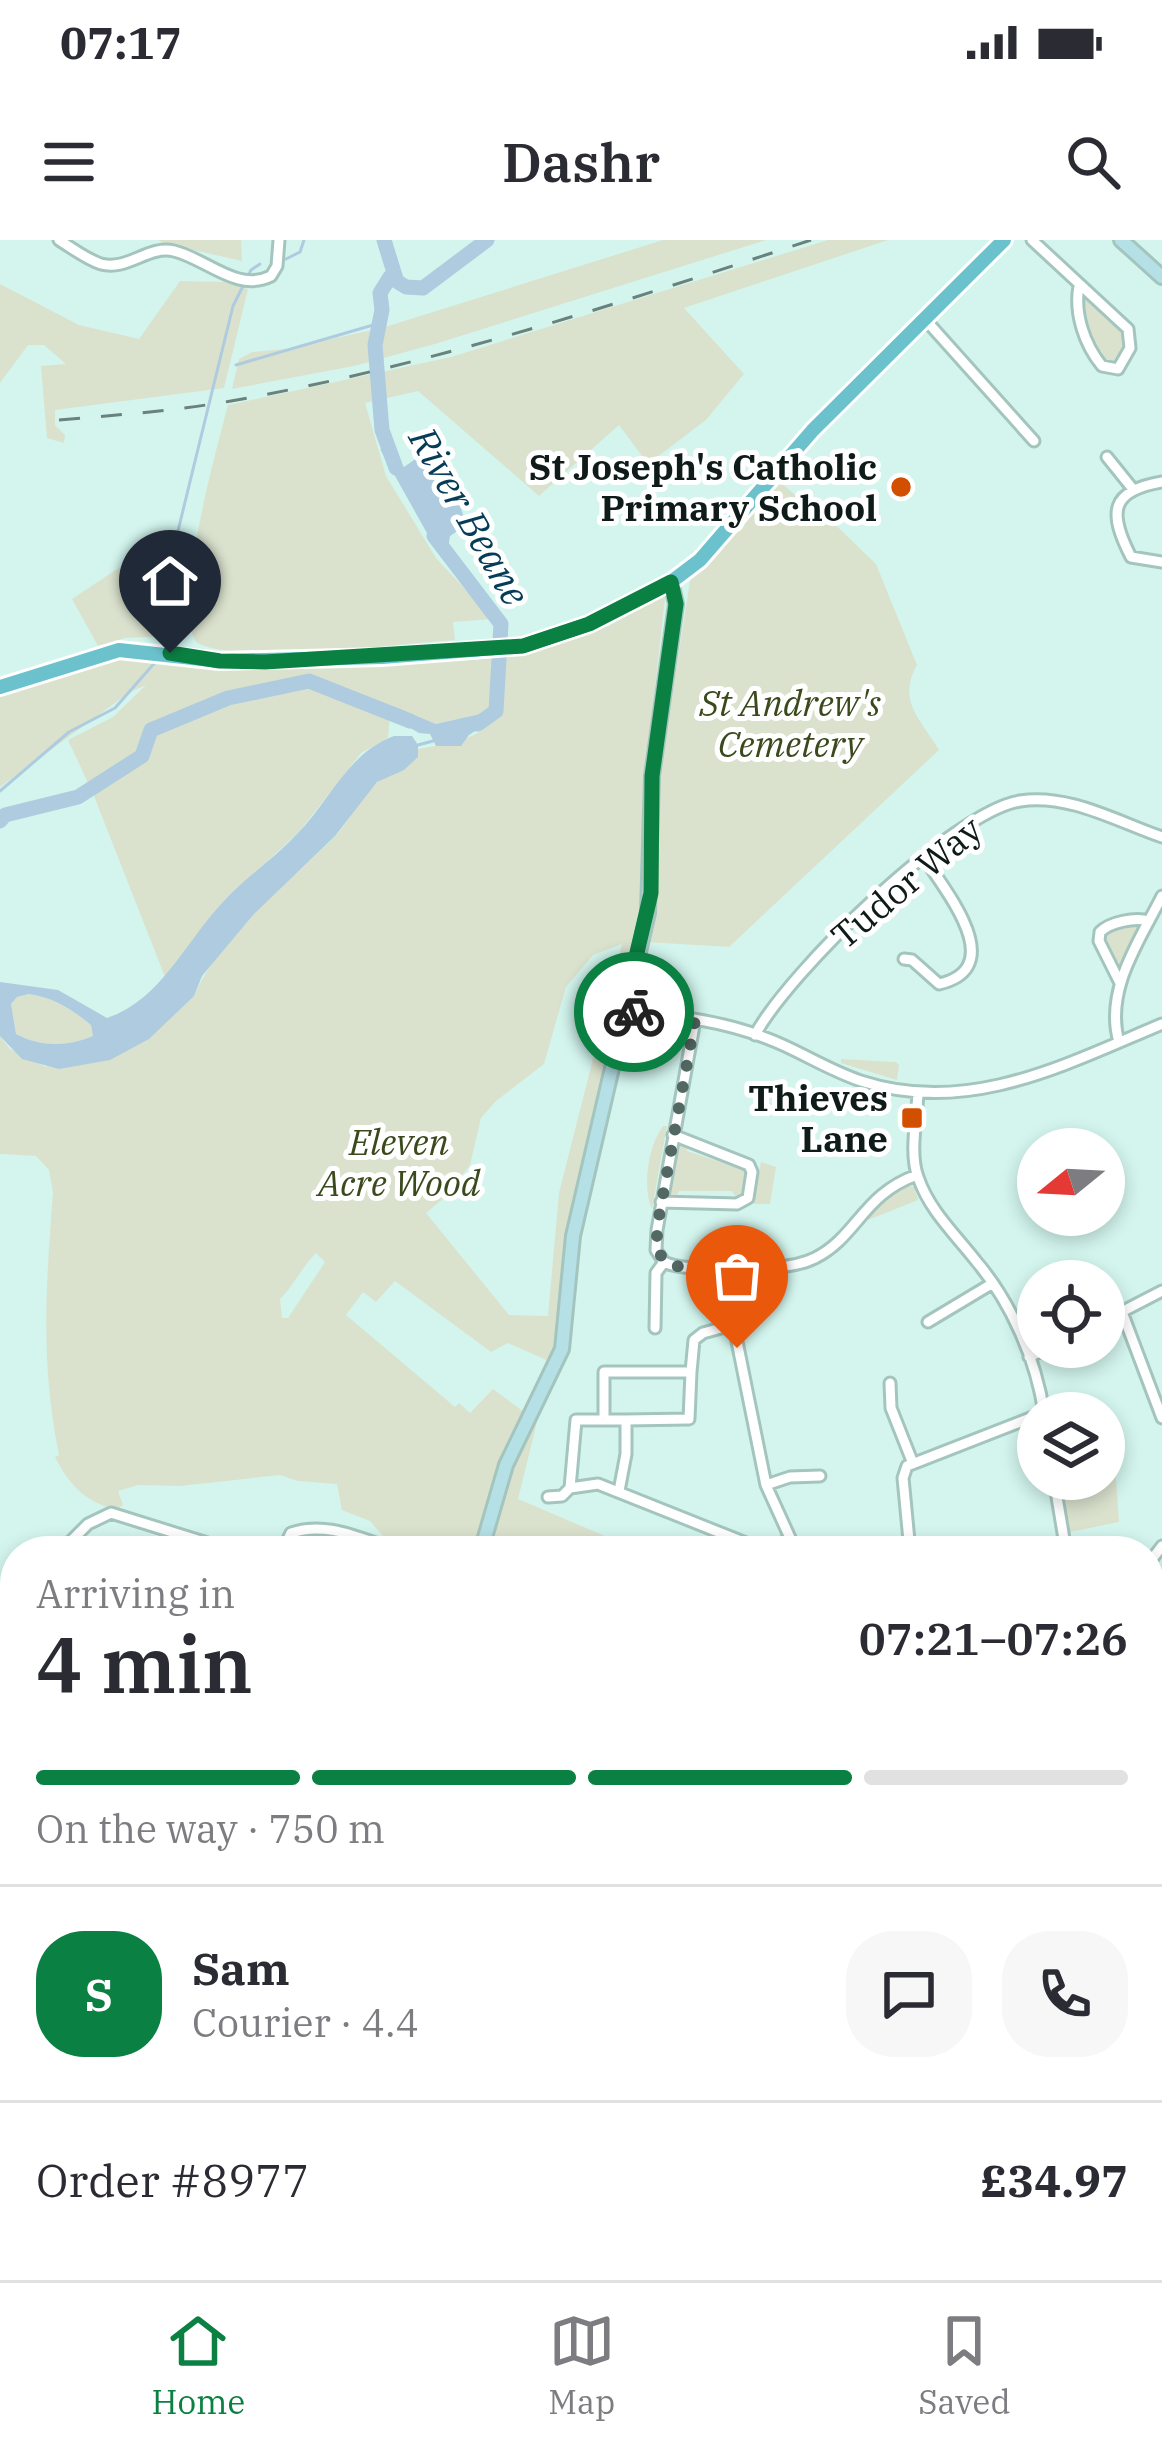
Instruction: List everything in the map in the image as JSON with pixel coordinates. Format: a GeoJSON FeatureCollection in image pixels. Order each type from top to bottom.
{"type":"FeatureCollection","features":[{"type":"Feature","properties":{"kind":"main road"},"geometry":{"type":"LineString","coordinates":[[0,687],[119,650],[265,662],[513,647],[589,624],[671,582],[700,560],[813,430],[1004,240]]}},
{"type":"Feature","properties":{"kind":"street"},"geometry":{"type":"LineString","coordinates":[[59,240],[101,264],[126,263],[158,250],[172,250],[229,277],[266,280],[277,260],[278,240]]}},
{"type":"Feature","properties":{"kind":"street"},"geometry":{"type":"LineString","coordinates":[[1032,240],[1128,329],[1130,348],[1118,369],[1102,367],[1092,352],[1076,306],[1079,286]]}},
{"type":"Feature","properties":{"kind":"street"},"geometry":{"type":"LineString","coordinates":[[1121,240],[1162,278]]}},
{"type":"Feature","properties":{"kind":"street"},"geometry":{"type":"LineString","coordinates":[[922,317],[1034,441]]}},
{"type":"Feature","properties":{"kind":"street"},"geometry":{"type":"LineString","coordinates":[[1107,457],[1132,488]]}},
{"type":"Feature","properties":{"kind":"street"},"geometry":{"type":"LineString","coordinates":[[1162,482],[1132,488],[1116,512],[1131,556],[1162,562]]}},
{"type":"Feature","properties":{"kind":"street"},"geometry":{"type":"LineString","coordinates":[[485,1536],[506,1465],[562,1349],[573,1236],[651,893],[652,776],[676,604],[671,582]]}},
{"type":"Feature","properties":{"kind":"street","name":"Tudor Way"},"geometry":{"type":"LineString","coordinates":[[755,1036],[765,1018],[827,948],[975,819],[1020,801],[1071,805],[1162,837]]}},
{"type":"Feature","properties":{"kind":"street"},"geometry":{"type":"LineString","coordinates":[[904,958],[939,984],[964,974],[973,962],[965,928],[925,859]]}},
{"type":"Feature","properties":{"kind":"street"},"geometry":{"type":"LineString","coordinates":[[1119,1042],[1120,982],[1162,896]]}},
{"type":"Feature","properties":{"kind":"street"},"geometry":{"type":"LineString","coordinates":[[1120,982],[1099,941],[1100,932],[1123,922],[1149,921]]}},
{"type":"Feature","properties":{"kind":"street"},"geometry":{"type":"LineString","coordinates":[[623,1012],[695,1020],[755,1036],[862,1082],[918,1093],[970,1093],[1006,1086],[1162,1024]]}},
{"type":"Feature","properties":{"kind":"street"},"geometry":{"type":"LineString","coordinates":[[695,1020],[656,1245],[664,1262],[675,1267],[763,1267],[812,1260],[831,1247],[879,1194],[917,1175]]}},
{"type":"Feature","properties":{"kind":"street"},"geometry":{"type":"LineString","coordinates":[[918,1093],[917,1175],[940,1218],[993,1283],[1017,1331]]}},
{"type":"Feature","properties":{"kind":"street"},"geometry":{"type":"LineString","coordinates":[[662,1202],[737,1204],[748,1198],[752,1172],[743,1160],[673,1135]]}},
{"type":"Feature","properties":{"kind":"street"},"geometry":{"type":"LineString","coordinates":[[655,1328],[656,1273],[664,1262]]}},
{"type":"Feature","properties":{"kind":"street"},"geometry":{"type":"LineString","coordinates":[[722,1267],[766,1485],[788,1536]]}},
{"type":"Feature","properties":{"kind":"street"},"geometry":{"type":"LineString","coordinates":[[928,1322],[993,1283]]}},
{"type":"Feature","properties":{"kind":"street"},"geometry":{"type":"LineString","coordinates":[[1125,1311],[1162,1291]]}},
{"type":"Feature","properties":{"kind":"street"},"geometry":{"type":"LineString","coordinates":[[1125,1317],[1162,1418]]}},
{"type":"Feature","properties":{"kind":"street"},"geometry":{"type":"LineString","coordinates":[[570,1488],[570,1420],[689,1419],[694,1340],[732,1325]]}},
{"type":"Feature","properties":{"kind":"street"},"geometry":{"type":"LineString","coordinates":[[604,1420],[604,1372],[691,1372]]}},
{"type":"Feature","properties":{"kind":"street"},"geometry":{"type":"LineString","coordinates":[[890,1383],[891,1408],[912,1461]]}},
{"type":"Feature","properties":{"kind":"street"},"geometry":{"type":"LineString","coordinates":[[619,1491],[626,1420]]}},
{"type":"Feature","properties":{"kind":"street"},"geometry":{"type":"LineString","coordinates":[[909,1536],[903,1478],[912,1461],[1017,1423]]}},
{"type":"Feature","properties":{"kind":"street"},"geometry":{"type":"LineString","coordinates":[[766,1485],[790,1477],[820,1476]]}},
{"type":"Feature","properties":{"kind":"street"},"geometry":{"type":"LineString","coordinates":[[548,1497],[592,1483],[729,1536]]}},
{"type":"Feature","properties":{"kind":"street"},"geometry":{"type":"LineString","coordinates":[[1057,1500],[1063,1536]]}},
{"type":"Feature","properties":{"kind":"street"},"geometry":{"type":"LineString","coordinates":[[76,1536],[111,1513],[185,1536]]}},
{"type":"Feature","properties":{"kind":"street"},"geometry":{"type":"LineString","coordinates":[[290,1536],[316,1528],[357,1536]]}},
{"type":"Feature","properties":{"kind":"green space"},"geometry":{"type":"Polygon","coordinates":[[[159,240],[241,240],[242,261],[162,243],[159,240]]]}},
{"type":"Feature","properties":{"kind":"green space"},"geometry":{"type":"Polygon","coordinates":[[[663,240],[766,240],[435,344],[354,366],[232,389],[239,359],[252,352],[385,327],[663,240]]]}},
{"type":"Feature","properties":{"kind":"green space"},"geometry":{"type":"Polygon","coordinates":[[[828,240],[888,240],[684,308],[744,374],[706,420],[648,464],[619,425],[539,496],[418,391],[365,403],[386,476],[436,558],[493,619],[453,622],[455,640],[360,648],[245,652],[196,642],[190,623],[193,562],[228,405],[451,357],[828,240]]]}},
{"type":"Feature","properties":{"kind":"green space"},"geometry":{"type":"Polygon","coordinates":[[[180,281],[225,282],[248,289],[224,388],[55,410],[55,425],[65,435],[64,443],[47,438],[41,366],[66,364],[44,345],[28,345],[0,383],[0,284],[79,325],[139,339],[180,281]]]}},
{"type":"Feature","properties":{"kind":"green space"},"geometry":{"type":"Polygon","coordinates":[[[1083,296],[1125,334],[1125,349],[1110,367],[1097,352],[1080,303],[1083,296]]]}},
{"type":"Feature","properties":{"kind":"green space","name":"St Andrew's Cemetery"},"geometry":{"type":"Polygon","coordinates":[[[778,480],[812,510],[816,506],[876,564],[917,665],[909,689],[913,709],[939,750],[729,947],[646,942],[657,883],[658,785],[691,575],[778,480]]]}},
{"type":"Feature","properties":{"kind":"green space"},"geometry":{"type":"Polygon","coordinates":[[[144,551],[179,555],[174,626],[168,636],[125,638],[98,646],[72,599],[144,551]]]}},
{"type":"Feature","properties":{"kind":"green space","name":"Eleven Acre Wood"},"geometry":{"type":"Polygon","coordinates":[[[666,589],[645,778],[641,902],[567,1224],[559,1332],[551,1362],[508,1343],[491,1352],[395,1281],[376,1302],[363,1292],[346,1315],[455,1407],[459,1403],[470,1413],[493,1389],[524,1412],[498,1468],[478,1536],[383,1536],[370,1521],[342,1510],[337,1484],[280,1475],[180,1486],[138,1485],[118,1491],[123,1505],[117,1509],[87,1497],[55,1457],[59,1455],[46,1323],[53,1192],[49,1170],[36,1156],[0,1154],[0,1036],[10,1049],[46,1067],[194,996],[239,929],[337,834],[372,787],[417,757],[418,749],[465,739],[488,725],[501,699],[503,680],[496,684],[489,712],[436,724],[306,679],[221,697],[151,726],[139,753],[89,785],[68,740],[113,717],[146,685],[0,787],[0,693],[123,656],[220,664],[513,651],[609,626],[666,589]],[[622,944],[593,955],[566,987],[544,1064],[481,1118],[470,1165],[426,1213],[509,1315],[548,1316],[559,1193],[622,944]],[[316,1253],[280,1299],[282,1318],[288,1318],[325,1262],[316,1253]]]}},
{"type":"Feature","properties":{"kind":"green space"},"geometry":{"type":"Polygon","coordinates":[[[309,686],[390,715],[388,738],[361,753],[299,832],[222,903],[165,977],[92,791],[141,764],[155,734],[163,730],[215,707],[309,686]]]}},
{"type":"Feature","properties":{"kind":"green space"},"geometry":{"type":"Polygon","coordinates":[[[1139,922],[1143,925],[1118,974],[1102,937],[1139,922]]]}},
{"type":"Feature","properties":{"kind":"green space"},"geometry":{"type":"Polygon","coordinates":[[[29,994],[69,1009],[91,1025],[93,1036],[54,1044],[16,1034],[11,1004],[29,994]]]}},
{"type":"Feature","properties":{"kind":"green space"},"geometry":{"type":"Polygon","coordinates":[[[841,1059],[896,1062],[897,1080],[841,1063],[841,1059]]]}},
{"type":"Feature","properties":{"kind":"green space"},"geometry":{"type":"Polygon","coordinates":[[[663,1126],[667,1126],[652,1209],[648,1167],[663,1126]]]}},
{"type":"Feature","properties":{"kind":"green space"},"geometry":{"type":"Polygon","coordinates":[[[688,1144],[687,1151],[742,1169],[745,1163],[750,1169],[746,1193],[737,1199],[732,1191],[671,1195],[677,1147],[688,1144]]]}},
{"type":"Feature","properties":{"kind":"green space"},"geometry":{"type":"Polygon","coordinates":[[[761,1162],[776,1167],[770,1204],[752,1204],[761,1162]]]}},
{"type":"Feature","properties":{"kind":"green space"},"geometry":{"type":"Polygon","coordinates":[[[908,1185],[914,1187],[918,1200],[863,1222],[882,1199],[908,1185]]]}},
{"type":"Feature","properties":{"kind":"green space"},"geometry":{"type":"Polygon","coordinates":[[[532,1421],[537,1422],[518,1499],[605,1536],[491,1536],[502,1492],[532,1421]]]}},
{"type":"Feature","properties":{"kind":"green space"},"geometry":{"type":"Polygon","coordinates":[[[1065,1500],[1117,1500],[1119,1522],[1070,1532],[1065,1500]]]}},
{"type":"Feature","properties":{"kind":"water"},"geometry":{"type":"Polygon","coordinates":[[[380,449],[393,454],[404,467],[424,453],[440,465],[437,478],[447,479],[466,525],[450,536],[448,548],[437,551],[380,449]]]}},
{"type":"Feature","properties":{"kind":"water"},"geometry":{"type":"Polygon","coordinates":[[[392,706],[436,724],[489,712],[495,718],[461,746],[436,746],[430,734],[393,718],[392,706]]]}},
{"type":"Feature","properties":{"kind":"water"},"geometry":{"type":"Polygon","coordinates":[[[394,736],[412,736],[418,757],[404,770],[377,782],[335,836],[253,915],[202,976],[194,996],[149,1039],[110,1060],[59,1069],[22,1059],[0,1036],[0,982],[58,990],[107,1018],[143,998],[223,902],[289,842],[352,765],[394,736]],[[29,994],[11,1004],[16,1034],[54,1044],[93,1036],[91,1025],[77,1014],[29,994]]]}},
{"type":"Feature","properties":{"kind":"waterway"},"geometry":{"type":"LineString","coordinates":[[286,259],[300,252],[304,240]]}},
{"type":"Feature","properties":{"kind":"waterway"},"geometry":{"type":"LineString","coordinates":[[384,240],[396,279]]}},
{"type":"Feature","properties":{"kind":"waterway","name":"River Beane"},"geometry":{"type":"LineString","coordinates":[[396,468],[382,430],[375,345],[382,310],[380,293],[390,277],[406,287],[423,288],[487,240]]}},
{"type":"Feature","properties":{"kind":"waterway"},"geometry":{"type":"LineString","coordinates":[[162,650],[171,633],[175,543],[233,306],[251,270],[260,264]]}},
{"type":"Feature","properties":{"kind":"waterway"},"geometry":{"type":"LineString","coordinates":[[236,365],[380,323]]}},
{"type":"Feature","properties":{"kind":"waterway","name":"River Beane"},"geometry":{"type":"LineString","coordinates":[[434,536],[501,624],[496,711],[478,724]]}},
{"type":"Feature","properties":{"kind":"waterway"},"geometry":{"type":"LineString","coordinates":[[0,791],[69,732],[115,708],[158,659]]}},
{"type":"Feature","properties":{"kind":"waterway","name":"River Beane"},"geometry":{"type":"LineString","coordinates":[[0,821],[5,815],[78,797],[142,756],[151,730],[228,698],[309,681],[410,721]]}},
{"type":"Feature","properties":{"kind":"waterway"},"geometry":{"type":"LineString","coordinates":[[418,745],[433,741]]}},
{"type":"Feature","properties":{"kind":"railway"},"geometry":{"type":"LineString","coordinates":[[59,420],[210,404],[378,370],[596,309],[811,240]]}},
{"type":"Feature","properties":{"kind":"way so far"},"geometry":{"type":"LineString","coordinates":[[634,1012],[695,1020],[656,1250],[670,1266],[722,1267],[737,1348]]}},
{"type":"Feature","properties":{"kind":"place","name":"St Joseph's Catholic Primary School"},"geometry":{"type":"Point","coordinates":[901,487]}},
{"type":"Feature","properties":{"kind":"place","name":"Thieves Lane"},"geometry":{"type":"Point","coordinates":[912,1118]}},
{"type":"Feature","properties":{"kind":"route"},"geometry":{"type":"LineString","coordinates":[[170,653],[265,662],[523,646],[589,624],[671,582],[677,596],[652,776],[651,893],[623,1012],[634,1012]]}}]}
